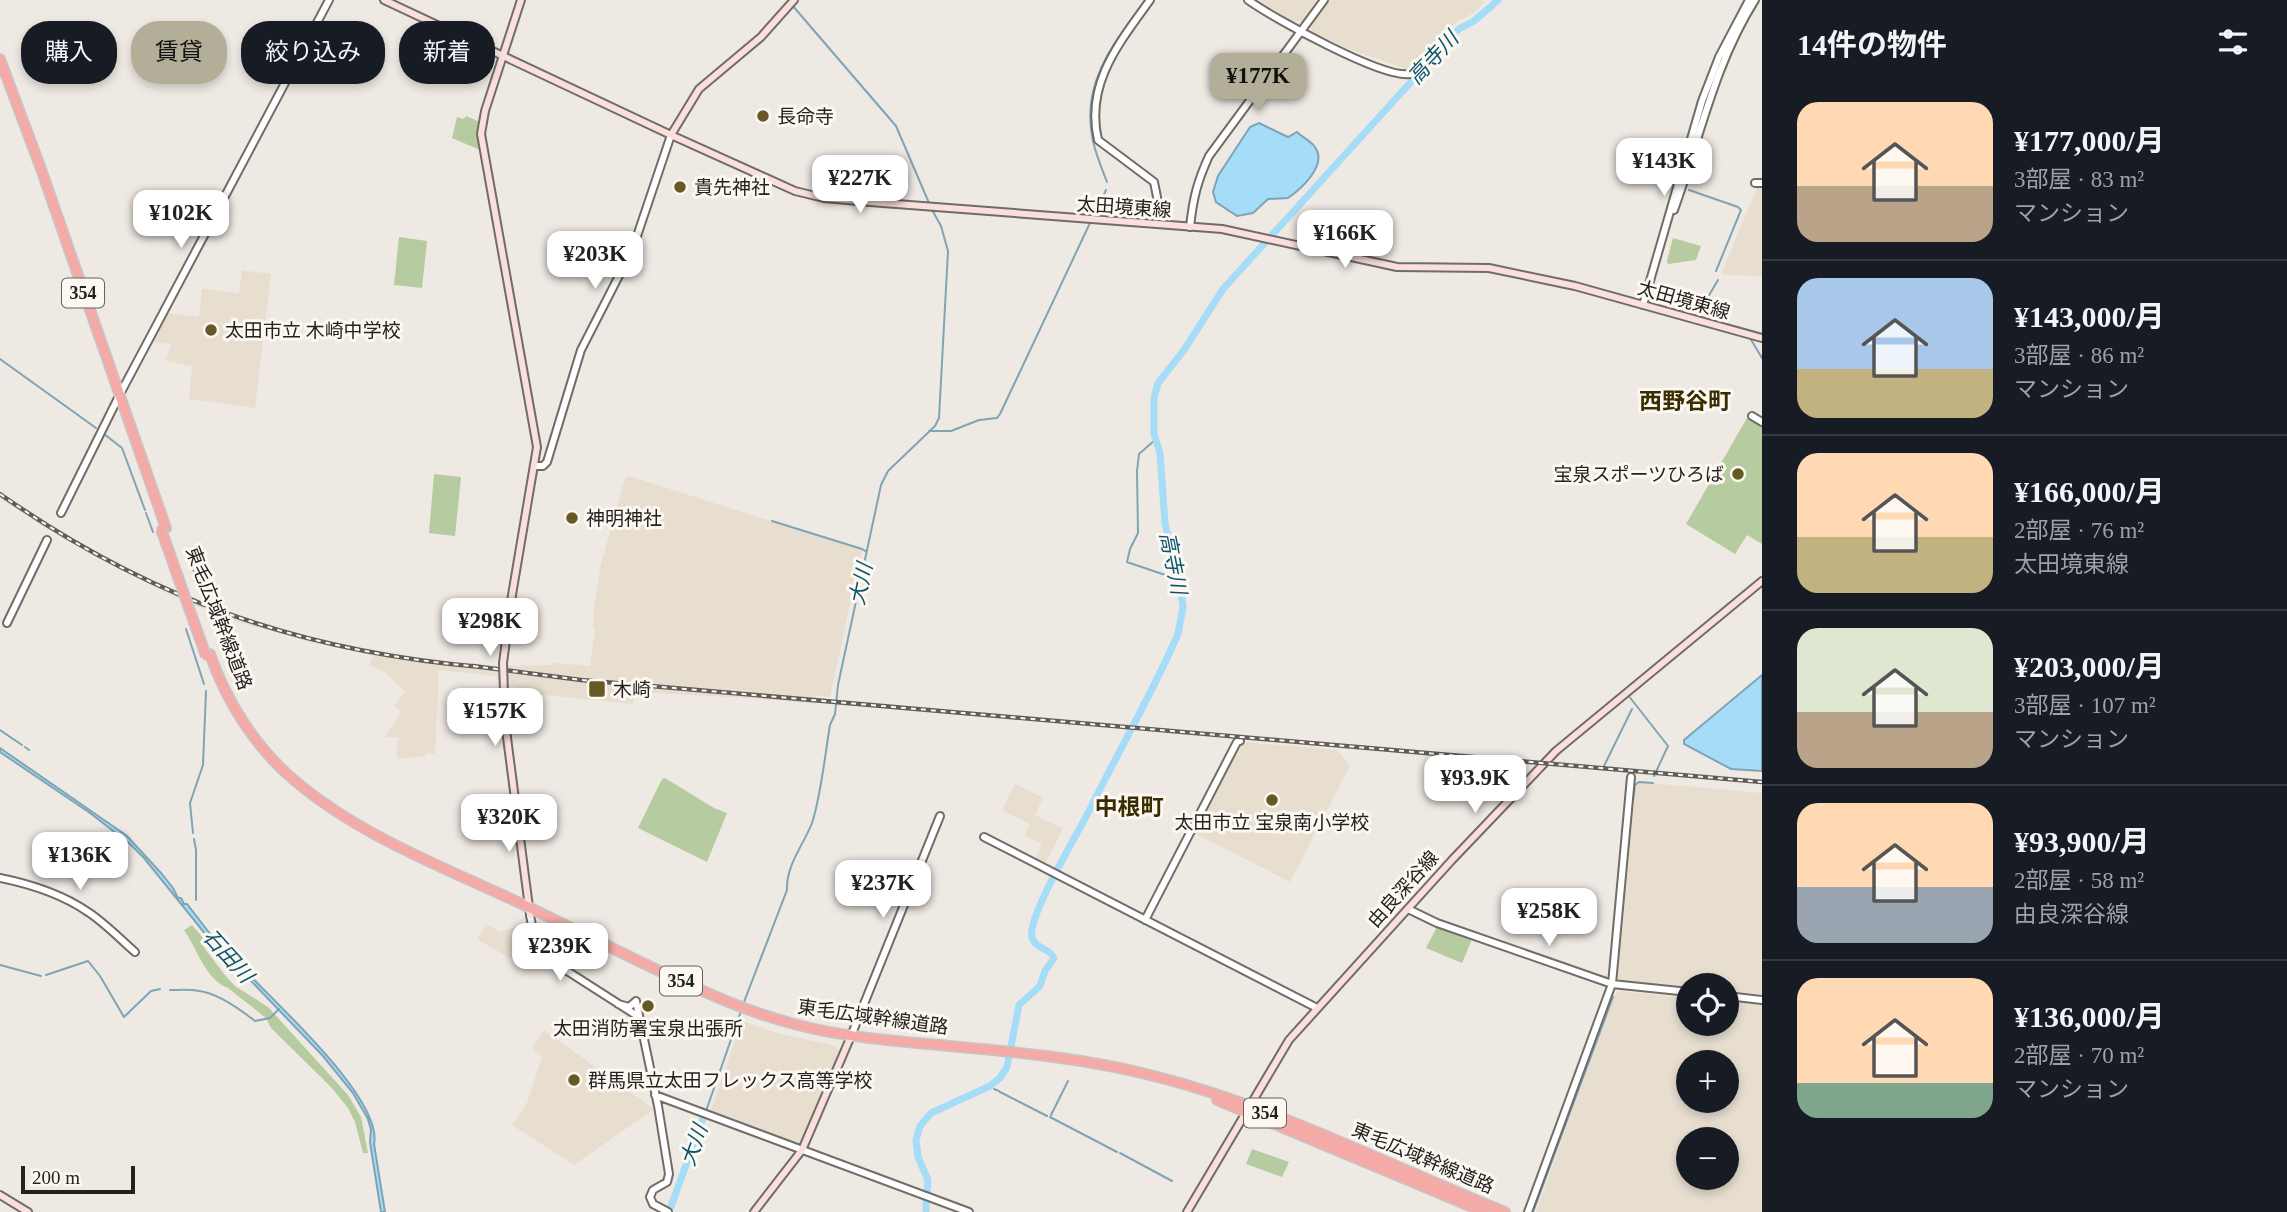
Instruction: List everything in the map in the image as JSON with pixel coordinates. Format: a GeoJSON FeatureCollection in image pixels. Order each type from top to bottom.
{"type":"FeatureCollection","features":[{"type":"Feature","properties":{"kind":"highway","name":"東毛広域幹線道路"},"geometry":{"type":"LineString","coordinates":[[0,60],[41,169],[118,398]]}},
{"type":"Feature","properties":{"kind":"highway","name":"東毛広域幹線道路"},"geometry":{"type":"LineString","coordinates":[[0,72],[118,398],[216,681],[240,724],[279,774],[307,798],[331,815],[394,849],[735,1008],[799,1031],[1077,1059],[1136,1071],[1204,1089],[1483,1212]]}},
{"type":"Feature","properties":{"kind":"highway","name":"東毛広域幹線道路"},"geometry":{"type":"LineString","coordinates":[[208,655],[233,705],[257,739],[282,769],[322,803],[530,911]]}},
{"type":"Feature","properties":{"kind":"highway"},"geometry":{"type":"LineString","coordinates":[[374,832],[376,837],[394,849]]}},
{"type":"Feature","properties":{"kind":"highway","name":"東毛広域幹線道路"},"geometry":{"type":"LineString","coordinates":[[1248,1110],[1339,1141],[1505,1212]]}},
{"type":"Feature","properties":{"kind":"main road","name":"太田境東線"},"geometry":{"type":"LineString","coordinates":[[384,0],[502,57],[801,193],[824,198],[933,208],[1222,229],[1397,267],[1469,267],[1515,272],[1762,338]]}},
{"type":"Feature","properties":{"kind":"main road"},"geometry":{"type":"LineString","coordinates":[[521,0],[482,124],[481,142],[537,447],[503,663],[505,722],[530,911]]}},
{"type":"Feature","properties":{"kind":"main road"},"geometry":{"type":"LineString","coordinates":[[671,135],[699,89],[761,37],[792,3]]}},
{"type":"Feature","properties":{"kind":"main road","name":"由良深谷線"},"geometry":{"type":"LineString","coordinates":[[1187,1212],[1289,1040],[1408,908],[1556,751],[1762,581]]}},
{"type":"Feature","properties":{"kind":"main road"},"geometry":{"type":"LineString","coordinates":[[754,1212],[802,1150],[850,1038]]}},
{"type":"Feature","properties":{"kind":"main road"},"geometry":{"type":"LineString","coordinates":[[0,1195],[28,1212]]}},
{"type":"Feature","properties":{"kind":"street"},"geometry":{"type":"LineString","coordinates":[[61,513],[118,398],[329,0]]}},
{"type":"Feature","properties":{"kind":"street"},"geometry":{"type":"LineString","coordinates":[[1150,0],[1106,63],[1098,86],[1094,115],[1098,140],[1154,182],[1157,197]]}},
{"type":"Feature","properties":{"kind":"street"},"geometry":{"type":"LineString","coordinates":[[1248,0],[1300,32],[1378,66],[1403,75],[1410,74]]}},
{"type":"Feature","properties":{"kind":"street"},"geometry":{"type":"LineString","coordinates":[[1190,227],[1193,197],[1209,156],[1324,0]]}},
{"type":"Feature","properties":{"kind":"street"},"geometry":{"type":"LineString","coordinates":[[1643,305],[1706,91],[1730,35],[1749,0]]}},
{"type":"Feature","properties":{"kind":"street"},"geometry":{"type":"LineString","coordinates":[[1654,263],[1719,71],[1755,0]]}},
{"type":"Feature","properties":{"kind":"street"},"geometry":{"type":"LineString","coordinates":[[535,466],[543,466],[547,462],[581,350],[633,245],[671,135]]}},
{"type":"Feature","properties":{"kind":"street"},"geometry":{"type":"LineString","coordinates":[[1752,416],[1762,422]]}},
{"type":"Feature","properties":{"kind":"street"},"geometry":{"type":"LineString","coordinates":[[7,623],[47,540]]}},
{"type":"Feature","properties":{"kind":"street"},"geometry":{"type":"LineString","coordinates":[[1145,920],[1237,742],[1240,741]]}},
{"type":"Feature","properties":{"kind":"street"},"geometry":{"type":"LineString","coordinates":[[1528,1212],[1612,984],[1631,777]]}},
{"type":"Feature","properties":{"kind":"street"},"geometry":{"type":"LineString","coordinates":[[850,1038],[940,816]]}},
{"type":"Feature","properties":{"kind":"street"},"geometry":{"type":"LineString","coordinates":[[984,837],[1317,1008]]}},
{"type":"Feature","properties":{"kind":"street"},"geometry":{"type":"LineString","coordinates":[[0,878],[41,890],[88,912],[135,952]]}},
{"type":"Feature","properties":{"kind":"street"},"geometry":{"type":"LineString","coordinates":[[1408,908],[1437,923],[1612,984],[1676,991]]}},
{"type":"Feature","properties":{"kind":"street"},"geometry":{"type":"LineString","coordinates":[[530,911],[534,938],[540,952],[639,1017]]}},
{"type":"Feature","properties":{"kind":"street"},"geometry":{"type":"LineString","coordinates":[[1739,997],[1762,1000]]}},
{"type":"Feature","properties":{"kind":"street"},"geometry":{"type":"LineString","coordinates":[[618,1004],[629,1007],[636,1001],[669,1174],[667,1182],[653,1190],[650,1197],[653,1204],[665,1211]]}},
{"type":"Feature","properties":{"kind":"street"},"geometry":{"type":"LineString","coordinates":[[655,1095],[969,1212]]}},
{"type":"Feature","properties":{"kind":"shaded area"},"geometry":{"type":"Polygon","coordinates":[[[1258,0],[1318,0],[1303,21],[1294,22],[1258,0]]]}},
{"type":"Feature","properties":{"kind":"shaded area"},"geometry":{"type":"Polygon","coordinates":[[[1329,0],[1485,2],[1472,14],[1456,22],[1409,70],[1351,50],[1312,32],[1310,26],[1329,0]]]}},
{"type":"Feature","properties":{"kind":"shaded area"},"geometry":{"type":"Polygon","coordinates":[[[1758,185],[1762,185],[1762,276],[1723,275],[1722,272],[1758,185]]]}},
{"type":"Feature","properties":{"kind":"shaded area","name":"太田市立 木崎中学校"},"geometry":{"type":"Polygon","coordinates":[[[242,270],[271,274],[255,408],[189,399],[192,366],[166,361],[171,344],[151,342],[167,313],[199,317],[202,289],[239,293],[242,270]]]}},
{"type":"Feature","properties":{"kind":"shaded area"},"geometry":{"type":"Polygon","coordinates":[[[629,476],[862,550],[830,697],[816,696],[816,704],[636,692],[633,704],[516,692],[515,687],[510,686],[509,679],[437,670],[439,679],[435,754],[427,753],[425,756],[400,759],[396,755],[398,738],[385,737],[401,712],[394,706],[405,692],[386,673],[369,665],[375,651],[493,666],[556,663],[590,666],[600,568],[625,478],[629,476]]]}},
{"type":"Feature","properties":{"kind":"shaded area"},"geometry":{"type":"Polygon","coordinates":[[[0,492],[108,559],[168,588],[237,615],[311,637],[371,650],[370,655],[235,621],[174,597],[59,536],[0,498],[0,492]]]}},
{"type":"Feature","properties":{"kind":"shaded area","name":"太田市立 宝泉南小学校"},"geometry":{"type":"Polygon","coordinates":[[[1242,742],[1337,750],[1350,766],[1290,882],[1194,833],[1242,742]]]}},
{"type":"Feature","properties":{"kind":"shaded area"},"geometry":{"type":"Polygon","coordinates":[[[1639,782],[1762,793],[1762,994],[1739,992],[1739,973],[1676,973],[1676,986],[1616,980],[1635,786],[1639,782]]]}},
{"type":"Feature","properties":{"kind":"shaded area"},"geometry":{"type":"Polygon","coordinates":[[[1015,784],[1043,798],[1035,815],[1063,829],[1044,866],[1034,861],[1042,844],[1025,835],[1030,824],[1002,810],[1015,784]]]}},
{"type":"Feature","properties":{"kind":"shaded area"},"geometry":{"type":"Polygon","coordinates":[[[486,924],[500,932],[526,924],[530,949],[520,964],[477,939],[486,924]]]}},
{"type":"Feature","properties":{"kind":"shaded area"},"geometry":{"type":"Polygon","coordinates":[[[1619,991],[1676,997],[1676,1036],[1739,1036],[1739,1002],[1762,1005],[1762,1212],[1536,1212],[1614,996],[1619,991]]]}},
{"type":"Feature","properties":{"kind":"shaded area"},"geometry":{"type":"Polygon","coordinates":[[[742,1021],[777,1033],[836,1046],[839,1052],[800,1144],[710,1112],[742,1021]]]}},
{"type":"Feature","properties":{"kind":"shaded area","name":"群馬県立太田フレックス高等学校"},"geometry":{"type":"Polygon","coordinates":[[[544,1030],[654,1109],[574,1165],[512,1125],[527,1103],[542,1057],[532,1048],[544,1030]]]}},
{"type":"Feature","properties":{"kind":"green space"},"geometry":{"type":"Polygon","coordinates":[[[466,116],[480,122],[480,150],[452,138],[457,117],[464,119],[466,116]]]}},
{"type":"Feature","properties":{"kind":"green space"},"geometry":{"type":"Polygon","coordinates":[[[399,237],[427,241],[422,288],[394,285],[399,237]]]}},
{"type":"Feature","properties":{"kind":"green space"},"geometry":{"type":"Polygon","coordinates":[[[1673,238],[1701,246],[1696,260],[1668,264],[1673,238]]]}},
{"type":"Feature","properties":{"kind":"green space","name":"宝泉スポーツひろば"},"geometry":{"type":"Polygon","coordinates":[[[1750,417],[1762,424],[1762,544],[1747,535],[1735,554],[1686,524],[1750,417]]]}},
{"type":"Feature","properties":{"kind":"green space"},"geometry":{"type":"Polygon","coordinates":[[[434,474],[461,477],[455,536],[429,533],[434,474]]]}},
{"type":"Feature","properties":{"kind":"green space"},"geometry":{"type":"Polygon","coordinates":[[[665,778],[727,813],[707,862],[638,828],[662,779],[665,778]]]}},
{"type":"Feature","properties":{"kind":"green space"},"geometry":{"type":"Polygon","coordinates":[[[192,925],[203,938],[200,942],[235,986],[268,1007],[348,1095],[361,1117],[368,1153],[363,1153],[355,1122],[348,1108],[331,1087],[271,1028],[266,1018],[220,984],[208,971],[184,930],[192,925]]]}},
{"type":"Feature","properties":{"kind":"green space"},"geometry":{"type":"Polygon","coordinates":[[[1438,925],[1473,937],[1462,963],[1426,948],[1438,925]]]}},
{"type":"Feature","properties":{"kind":"green space"},"geometry":{"type":"Polygon","coordinates":[[[1252,1149],[1289,1162],[1282,1177],[1246,1164],[1252,1149]]]}},
{"type":"Feature","properties":{"kind":"water"},"geometry":{"type":"Polygon","coordinates":[[[1259,123],[1288,137],[1297,132],[1315,147],[1318,161],[1311,176],[1288,198],[1268,199],[1253,213],[1237,216],[1216,202],[1213,192],[1218,176],[1250,127],[1259,123]]]}},
{"type":"Feature","properties":{"kind":"water"},"geometry":{"type":"Polygon","coordinates":[[[1762,675],[1762,771],[1731,769],[1684,744],[1684,740],[1762,675]]]}},
{"type":"Feature","properties":{"kind":"water","name":"石田川"},"geometry":{"type":"Polygon","coordinates":[[[0,748],[127,836],[161,873],[178,898],[187,904],[224,952],[293,1019],[342,1073],[372,1124],[385,1212],[381,1212],[368,1119],[353,1093],[323,1056],[231,960],[223,956],[130,844],[90,813],[0,752],[0,748]]]}},
{"type":"Feature","properties":{"kind":"waterway"},"geometry":{"type":"LineString","coordinates":[[1107,182],[1093,141],[1091,101],[1096,82],[1112,48],[1146,0]]}},
{"type":"Feature","properties":{"kind":"waterway","name":"高寺川"},"geometry":{"type":"LineString","coordinates":[[927,1194],[928,1180],[918,1157],[916,1140],[920,1126],[931,1113],[990,1086],[1000,1078],[1007,1067],[1019,1005],[1040,986],[1045,971],[1054,958],[1036,944],[1032,937],[1037,912],[1178,634],[1183,607],[1165,523],[1160,453],[1154,434],[1154,398],[1158,383],[1184,350],[1223,289],[1459,29],[1474,21],[1498,0]]}},
{"type":"Feature","properties":{"kind":"waterway","name":"大川"},"geometry":{"type":"LineString","coordinates":[[792,5],[896,126],[929,203]]}},
{"type":"Feature","properties":{"kind":"waterway"},"geometry":{"type":"LineString","coordinates":[[1094,217],[1106,190]]}},
{"type":"Feature","properties":{"kind":"waterway"},"geometry":{"type":"LineString","coordinates":[[1689,190],[1741,210],[1716,271]]}},
{"type":"Feature","properties":{"kind":"waterway","name":"大川"},"geometry":{"type":"LineString","coordinates":[[744,1002],[787,890],[789,872],[815,812],[830,725],[835,714],[838,685],[881,485],[888,471],[935,426],[939,418],[948,251],[941,226],[931,208]]}},
{"type":"Feature","properties":{"kind":"waterway"},"geometry":{"type":"LineString","coordinates":[[929,431],[951,431],[979,420],[997,418],[1090,223]]}},
{"type":"Feature","properties":{"kind":"waterway"},"geometry":{"type":"LineString","coordinates":[[1705,302],[1718,280]]}},
{"type":"Feature","properties":{"kind":"waterway"},"geometry":{"type":"LineString","coordinates":[[1698,316],[1702,308]]}},
{"type":"Feature","properties":{"kind":"waterway"},"geometry":{"type":"LineString","coordinates":[[1716,322],[1748,331]]}},
{"type":"Feature","properties":{"kind":"waterway"},"geometry":{"type":"LineString","coordinates":[[1750,338],[1762,358]]}},
{"type":"Feature","properties":{"kind":"waterway"},"geometry":{"type":"LineString","coordinates":[[0,359],[96,428]]}},
{"type":"Feature","properties":{"kind":"waterway"},"geometry":{"type":"LineString","coordinates":[[104,434],[122,448],[145,510]]}},
{"type":"Feature","properties":{"kind":"waterway"},"geometry":{"type":"LineString","coordinates":[[1155,440],[1139,454],[1138,533],[1127,562],[1177,579]]}},
{"type":"Feature","properties":{"kind":"waterway"},"geometry":{"type":"LineString","coordinates":[[146,513],[153,532]]}},
{"type":"Feature","properties":{"kind":"waterway"},"geometry":{"type":"LineString","coordinates":[[772,521],[867,552]]}},
{"type":"Feature","properties":{"kind":"waterway"},"geometry":{"type":"LineString","coordinates":[[193,548],[194,581]]}},
{"type":"Feature","properties":{"kind":"waterway"},"geometry":{"type":"LineString","coordinates":[[186,629],[204,684]]}},
{"type":"Feature","properties":{"kind":"waterway"},"geometry":{"type":"LineString","coordinates":[[193,833],[190,803],[203,765],[206,691]]}},
{"type":"Feature","properties":{"kind":"waterway"},"geometry":{"type":"LineString","coordinates":[[1628,695],[1668,746]]}},
{"type":"Feature","properties":{"kind":"waterway"},"geometry":{"type":"LineString","coordinates":[[1604,766],[1632,709]]}},
{"type":"Feature","properties":{"kind":"waterway"},"geometry":{"type":"LineString","coordinates":[[0,730],[22,745]]}},
{"type":"Feature","properties":{"kind":"waterway"},"geometry":{"type":"LineString","coordinates":[[1654,776],[1668,746]]}},
{"type":"Feature","properties":{"kind":"waterway"},"geometry":{"type":"LineString","coordinates":[[25,747],[29,750]]}},
{"type":"Feature","properties":{"kind":"waterway"},"geometry":{"type":"LineString","coordinates":[[1633,801],[1635,785],[1639,782],[1653,783]]}},
{"type":"Feature","properties":{"kind":"waterway"},"geometry":{"type":"LineString","coordinates":[[1621,921],[1630,821]]}},
{"type":"Feature","properties":{"kind":"waterway"},"geometry":{"type":"LineString","coordinates":[[194,839],[196,900]]}},
{"type":"Feature","properties":{"kind":"waterway"},"geometry":{"type":"LineString","coordinates":[[46,975],[88,961],[124,1017],[151,991],[160,989]]}},
{"type":"Feature","properties":{"kind":"waterway"},"geometry":{"type":"LineString","coordinates":[[0,965],[41,976]]}},
{"type":"Feature","properties":{"kind":"waterway"},"geometry":{"type":"LineString","coordinates":[[170,990],[206,992],[221,998],[255,1021],[270,1018],[279,1009]]}},
{"type":"Feature","properties":{"kind":"waterway"},"geometry":{"type":"LineString","coordinates":[[1533,1212],[1613,997]]}},
{"type":"Feature","properties":{"kind":"waterway","name":"大川"},"geometry":{"type":"LineString","coordinates":[[706,1111],[741,1011]]}},
{"type":"Feature","properties":{"kind":"waterway"},"geometry":{"type":"LineString","coordinates":[[1051,1115],[1068,1081]]}},
{"type":"Feature","properties":{"kind":"waterway"},"geometry":{"type":"LineString","coordinates":[[994,1089],[999,1091]]}},
{"type":"Feature","properties":{"kind":"waterway"},"geometry":{"type":"LineString","coordinates":[[1000,1092],[1047,1116]]}},
{"type":"Feature","properties":{"kind":"waterway"},"geometry":{"type":"LineString","coordinates":[[1050,1117],[1117,1152]]}},
{"type":"Feature","properties":{"kind":"waterway","name":"大川"},"geometry":{"type":"LineString","coordinates":[[669,1212],[703,1118]]}},
{"type":"Feature","properties":{"kind":"waterway"},"geometry":{"type":"LineString","coordinates":[[1120,1153],[1172,1181]]}},
{"type":"Feature","properties":{"kind":"waterway","name":"高寺川"},"geometry":{"type":"LineString","coordinates":[[926,1199],[926,1212]]}},
{"type":"Feature","properties":{"kind":"railway"},"geometry":{"type":"LineString","coordinates":[[0,494],[56,531],[113,563],[170,591],[228,614],[288,633],[350,648],[481,667]]}},
{"type":"Feature","properties":{"kind":"railway"},"geometry":{"type":"LineString","coordinates":[[473,666],[581,680],[1762,782]]}},
{"type":"Feature","properties":{"kind":"place","name":"長命寺"},"geometry":{"type":"Point","coordinates":[763,116]}},
{"type":"Feature","properties":{"kind":"place","name":"貴先神社"},"geometry":{"type":"Point","coordinates":[680,187]}},
{"type":"Feature","properties":{"kind":"place","name":"太田市立 木崎中学校"},"geometry":{"type":"Point","coordinates":[211,330]}},
{"type":"Feature","properties":{"kind":"place","name":"宝泉スポーツひろば"},"geometry":{"type":"Point","coordinates":[1738,474]}},
{"type":"Feature","properties":{"kind":"place","name":"神明神社"},"geometry":{"type":"Point","coordinates":[572,518]}},
{"type":"Feature","properties":{"kind":"place","name":"木崎"},"geometry":{"type":"Point","coordinates":[597,689]}},
{"type":"Feature","properties":{"kind":"place","name":"太田市立 宝泉南小学校"},"geometry":{"type":"Point","coordinates":[1272,800]}},
{"type":"Feature","properties":{"kind":"place","name":"太田消防署宝泉出張所"},"geometry":{"type":"Point","coordinates":[648,1006]}},
{"type":"Feature","properties":{"kind":"place","name":"群馬県立太田フレックス高等学校"},"geometry":{"type":"Point","coordinates":[574,1080]}},
{"type":"Feature","properties":{"kind":"district","name":"西野谷町"},"geometry":{"type":"Point","coordinates":[1685,401]}},
{"type":"Feature","properties":{"kind":"district","name":"中根町"},"geometry":{"type":"Point","coordinates":[1129,807]}}]}
